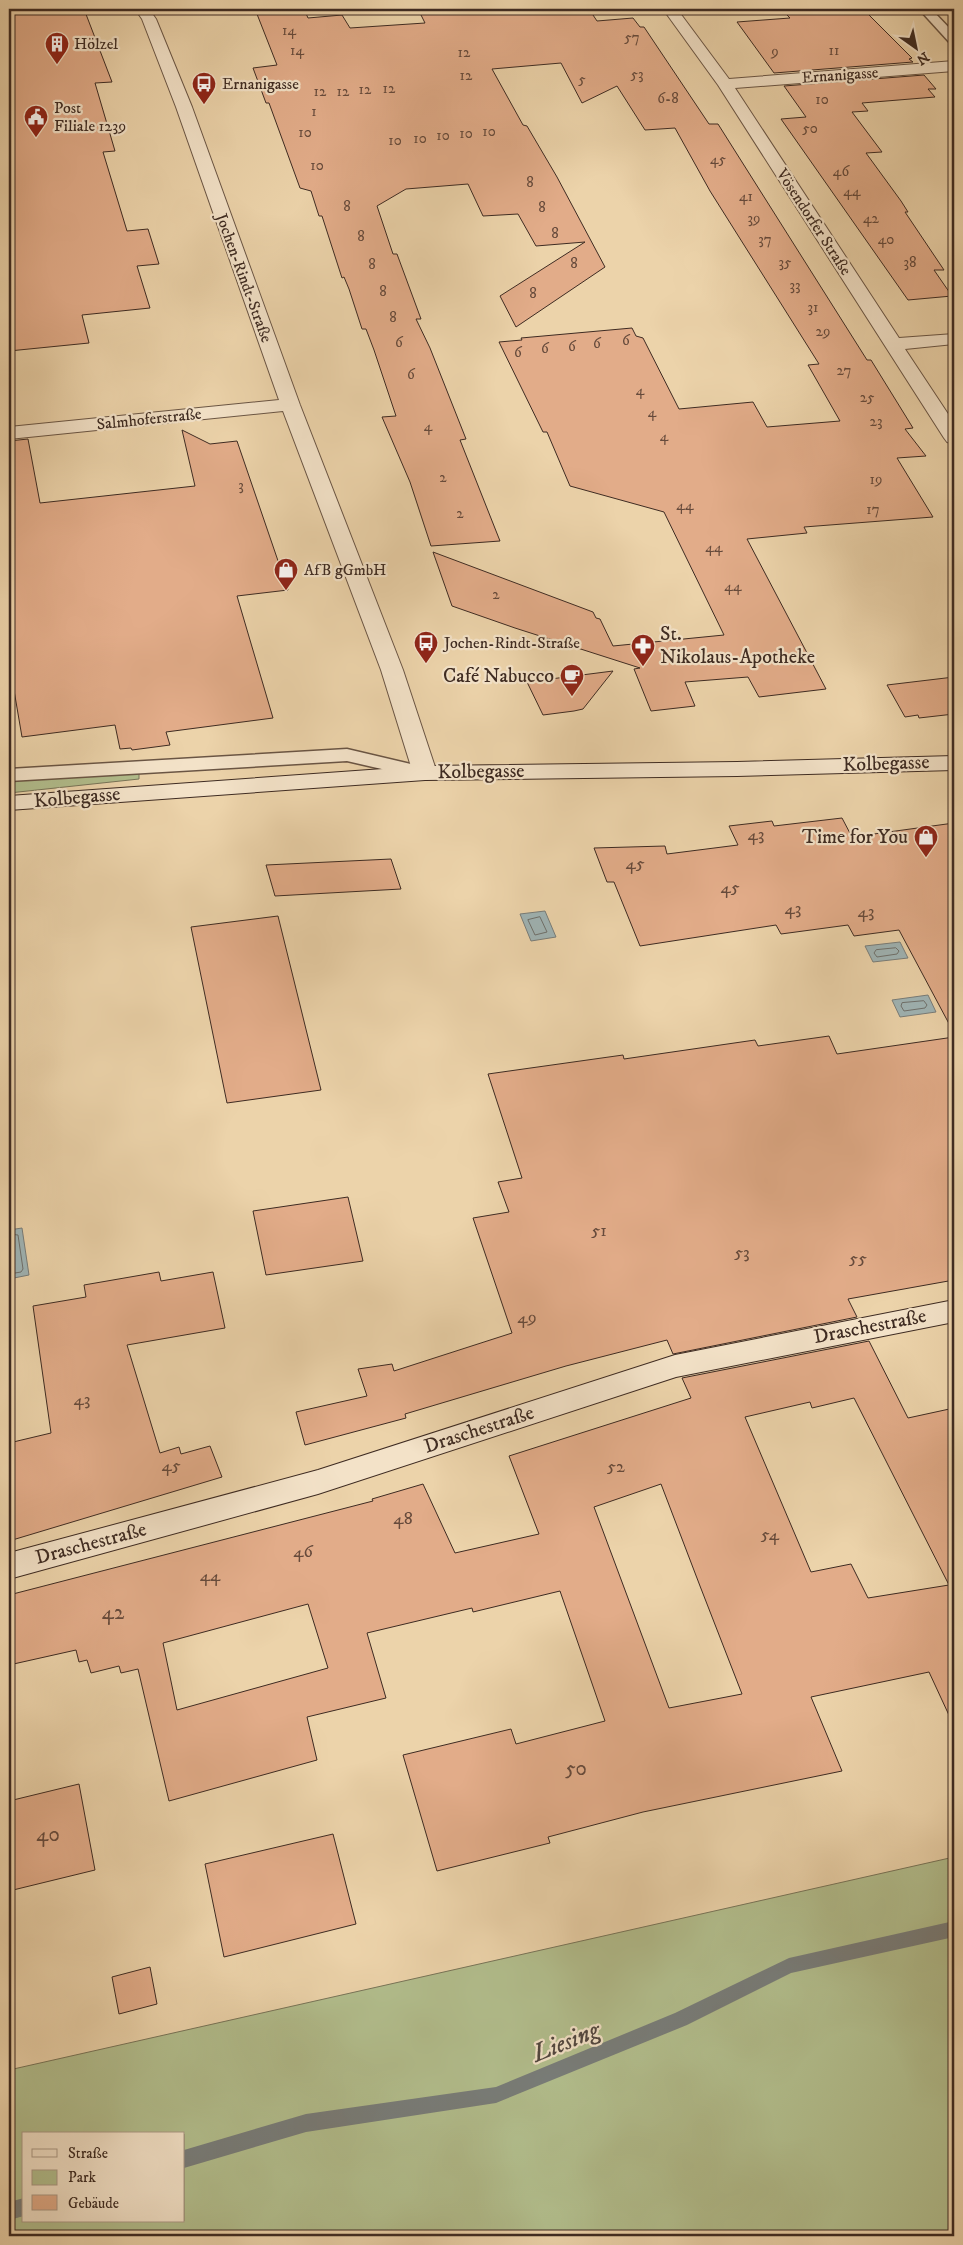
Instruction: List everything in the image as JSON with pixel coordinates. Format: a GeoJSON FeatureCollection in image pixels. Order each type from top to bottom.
{"type":"FeatureCollection","features":[{"type":"Feature","properties":{"kind":"street","name":"Jochen-Rindt-Straße"},"geometry":{"type":"LineString","coordinates":[[142,9],[149,19],[184,107],[290,405],[392,670],[425,773]]}},
{"type":"Feature","properties":{"kind":"street","name":"Vösendorfer Straße"},"geometry":{"type":"LineString","coordinates":[[670,9],[725,84],[954,438]]}},
{"type":"Feature","properties":{"kind":"street","name":"Ernanigasse"},"geometry":{"type":"LineString","coordinates":[[725,84],[954,66]]}},
{"type":"Feature","properties":{"kind":"street"},"geometry":{"type":"LineString","coordinates":[[893,344],[954,339]]}},
{"type":"Feature","properties":{"kind":"street","name":"Salmhoferstraße"},"geometry":{"type":"LineString","coordinates":[[9,433],[290,405]]}},
{"type":"Feature","properties":{"kind":"street","name":"Kolbegasse"},"geometry":{"type":"LineString","coordinates":[[9,803],[287,781],[425,773],[776,768],[954,762]]}},
{"type":"Feature","properties":{"kind":"street","name":"Draschestraße"},"geometry":{"type":"LineString","coordinates":[[9,1566],[318,1482],[676,1366],[830,1334],[954,1311]]}},
{"type":"Feature","properties":{"kind":"lane"},"geometry":{"type":"LineString","coordinates":[[925,9],[954,40]]}},
{"type":"Feature","properties":{"kind":"lane"},"geometry":{"type":"LineString","coordinates":[[9,775],[347,755],[425,773]]}},
{"type":"Feature","properties":{"kind":"green space"},"geometry":{"type":"Polygon","coordinates":[[[139,773],[139,779],[9,793],[9,781],[139,773]]]}},
{"type":"Feature","properties":{"kind":"green space"},"geometry":{"type":"Polygon","coordinates":[[[954,1857],[954,2236],[9,2236],[9,2070],[954,1857]]]}},
{"type":"Feature","properties":{"kind":"water"},"geometry":{"type":"Polygon","coordinates":[[[545,911],[556,937],[531,941],[520,914],[545,911]]]}},
{"type":"Feature","properties":{"kind":"water"},"geometry":{"type":"Polygon","coordinates":[[[900,942],[908,958],[873,962],[865,946],[900,942]]]}},
{"type":"Feature","properties":{"kind":"water"},"geometry":{"type":"Polygon","coordinates":[[[928,995],[936,1012],[900,1017],[892,1000],[928,995]]]}},
{"type":"Feature","properties":{"kind":"water"},"geometry":{"type":"Polygon","coordinates":[[[22,1228],[29,1275],[9,1279],[9,1230],[22,1228]]]}},
{"type":"Feature","properties":{"kind":"building"},"geometry":{"type":"Polygon","coordinates":[[[9,9],[84,9],[112,82],[95,83],[115,151],[103,152],[127,231],[148,229],[159,264],[137,266],[150,308],[82,315],[89,343],[9,351],[9,9]]]}},
{"type":"Feature","properties":{"kind":"building"},"geometry":{"type":"Polygon","coordinates":[[[255,9],[304,9],[308,18],[342,15],[350,28],[425,23],[418,9],[465,9],[472,14],[538,9],[589,9],[597,21],[633,18],[640,27],[644,27],[709,124],[718,124],[867,360],[871,360],[913,428],[905,429],[926,456],[897,458],[933,517],[804,527],[807,533],[747,539],[826,689],[759,697],[748,677],[685,682],[695,706],[651,711],[634,669],[640,668],[452,606],[433,552],[593,612],[596,618],[600,619],[613,646],[724,635],[664,512],[570,486],[547,432],[543,432],[499,342],[522,340],[521,338],[632,328],[636,336],[643,338],[679,409],[753,402],[767,427],[840,421],[808,365],[819,364],[710,191],[675,128],[645,130],[617,86],[582,103],[561,63],[492,69],[523,125],[527,126],[557,177],[605,267],[516,327],[500,296],[585,242],[536,246],[518,214],[483,216],[468,184],[406,189],[377,206],[393,254],[397,254],[421,319],[416,319],[430,348],[466,439],[460,440],[500,541],[431,546],[410,482],[382,417],[396,416],[374,350],[366,329],[362,329],[349,289],[344,277],[342,278],[322,216],[319,216],[311,191],[300,188],[269,103],[266,103],[253,68],[277,65],[255,9]]]}},
{"type":"Feature","properties":{"kind":"building"},"geometry":{"type":"Polygon","coordinates":[[[781,9],[863,9],[912,58],[909,59],[913,62],[774,73],[737,22],[790,18],[781,9]]]}},
{"type":"Feature","properties":{"kind":"building"},"geometry":{"type":"Polygon","coordinates":[[[924,75],[936,89],[928,89],[935,97],[862,103],[868,111],[852,112],[882,152],[866,153],[901,201],[908,212],[905,212],[944,270],[934,270],[952,296],[908,300],[781,119],[806,117],[784,86],[924,75]]]}},
{"type":"Feature","properties":{"kind":"building"},"geometry":{"type":"Polygon","coordinates":[[[182,430],[210,444],[237,441],[288,590],[237,596],[273,718],[166,732],[170,745],[132,750],[131,748],[120,749],[115,725],[22,737],[9,661],[9,441],[28,439],[40,503],[195,486],[182,430]]]}},
{"type":"Feature","properties":{"kind":"building"},"geometry":{"type":"Polygon","coordinates":[[[613,671],[583,709],[543,715],[527,682],[613,671]]]}},
{"type":"Feature","properties":{"kind":"building"},"geometry":{"type":"Polygon","coordinates":[[[954,677],[954,714],[919,718],[918,715],[905,717],[887,685],[954,677]]]}},
{"type":"Feature","properties":{"kind":"building"},"geometry":{"type":"Polygon","coordinates":[[[842,818],[852,837],[954,823],[954,1033],[899,930],[854,936],[848,925],[781,934],[776,925],[640,946],[614,882],[607,882],[594,848],[665,846],[667,854],[738,845],[729,826],[772,821],[774,826],[842,818]]]}},
{"type":"Feature","properties":{"kind":"building"},"geometry":{"type":"Polygon","coordinates":[[[391,859],[401,889],[275,896],[266,865],[391,859]]]}},
{"type":"Feature","properties":{"kind":"building"},"geometry":{"type":"Polygon","coordinates":[[[278,916],[321,1090],[227,1103],[191,927],[278,916]]]}},
{"type":"Feature","properties":{"kind":"building"},"geometry":{"type":"Polygon","coordinates":[[[829,1036],[837,1054],[954,1037],[954,1280],[848,1299],[857,1317],[673,1354],[667,1340],[566,1366],[405,1414],[406,1418],[305,1445],[296,1412],[367,1396],[358,1369],[392,1364],[394,1371],[512,1333],[473,1218],[509,1212],[498,1182],[522,1178],[488,1074],[623,1055],[624,1059],[755,1040],[758,1046],[829,1036]]]}},
{"type":"Feature","properties":{"kind":"building"},"geometry":{"type":"Polygon","coordinates":[[[348,1197],[363,1261],[266,1275],[253,1211],[348,1197]]]}},
{"type":"Feature","properties":{"kind":"building"},"geometry":{"type":"Polygon","coordinates":[[[159,1272],[161,1281],[213,1272],[225,1328],[127,1345],[160,1453],[179,1447],[181,1454],[210,1446],[222,1477],[9,1541],[9,1443],[51,1433],[33,1306],[86,1297],[84,1285],[159,1272]]]}},
{"type":"Feature","properties":{"kind":"building"},"geometry":{"type":"Polygon","coordinates":[[[869,1341],[908,1418],[954,1408],[954,1726],[929,1672],[811,1697],[842,1771],[643,1812],[548,1837],[550,1843],[437,1871],[403,1755],[511,1729],[516,1744],[605,1721],[560,1591],[473,1612],[472,1608],[367,1633],[386,1698],[307,1717],[317,1760],[169,1801],[138,1669],[121,1673],[119,1666],[91,1673],[87,1660],[79,1662],[76,1650],[9,1665],[9,1595],[373,1501],[372,1499],[423,1484],[455,1553],[539,1534],[509,1456],[691,1398],[682,1378],[869,1341]],[[854,1398],[812,1408],[810,1402],[745,1417],[811,1572],[851,1564],[868,1598],[949,1585],[854,1398]],[[661,1484],[594,1507],[669,1708],[742,1694],[661,1484]],[[308,1604],[163,1643],[177,1710],[328,1668],[308,1604]]]}},
{"type":"Feature","properties":{"kind":"building"},"geometry":{"type":"Polygon","coordinates":[[[79,1784],[95,1870],[9,1891],[9,1801],[79,1784]]]}},
{"type":"Feature","properties":{"kind":"building"},"geometry":{"type":"Polygon","coordinates":[[[333,1834],[356,1924],[224,1957],[205,1864],[333,1834]]]}},
{"type":"Feature","properties":{"kind":"building"},"geometry":{"type":"Polygon","coordinates":[[[150,1967],[157,2004],[119,2014],[112,1977],[150,1967]]]}},
{"type":"Feature","properties":{"kind":"waterway","name":"Liesing"},"geometry":{"type":"LineString","coordinates":[[185,2159],[306,2123],[496,2095],[681,2019],[789,1966],[954,1929]]}},
{"type":"Feature","properties":{"kind":"waterway","name":"Liesing"},"geometry":{"type":"LineString","coordinates":[[9,2211],[22,2208]]}},
{"type":"Feature","properties":{"kind":"place","name":"Hölzel"},"geometry":{"type":"Point","coordinates":[57,65]}},
{"type":"Feature","properties":{"kind":"place","name":"Ernanigasse"},"geometry":{"type":"Point","coordinates":[204,105]}},
{"type":"Feature","properties":{"kind":"place","name":"Post Filiale 1239"},"geometry":{"type":"Point","coordinates":[36,138]}},
{"type":"Feature","properties":{"kind":"place","name":"AfB gGmbH"},"geometry":{"type":"Point","coordinates":[286,591]}},
{"type":"Feature","properties":{"kind":"place","name":"Jochen-Rindt-Straße"},"geometry":{"type":"Point","coordinates":[426,664]}},
{"type":"Feature","properties":{"kind":"place","name":"St. Nikolaus-Apotheke"},"geometry":{"type":"Point","coordinates":[643,667]}},
{"type":"Feature","properties":{"kind":"place","name":"Café Nabucco"},"geometry":{"type":"Point","coordinates":[572,697]}},
{"type":"Feature","properties":{"kind":"place","name":"Time for You"},"geometry":{"type":"Point","coordinates":[926,858]}}]}
